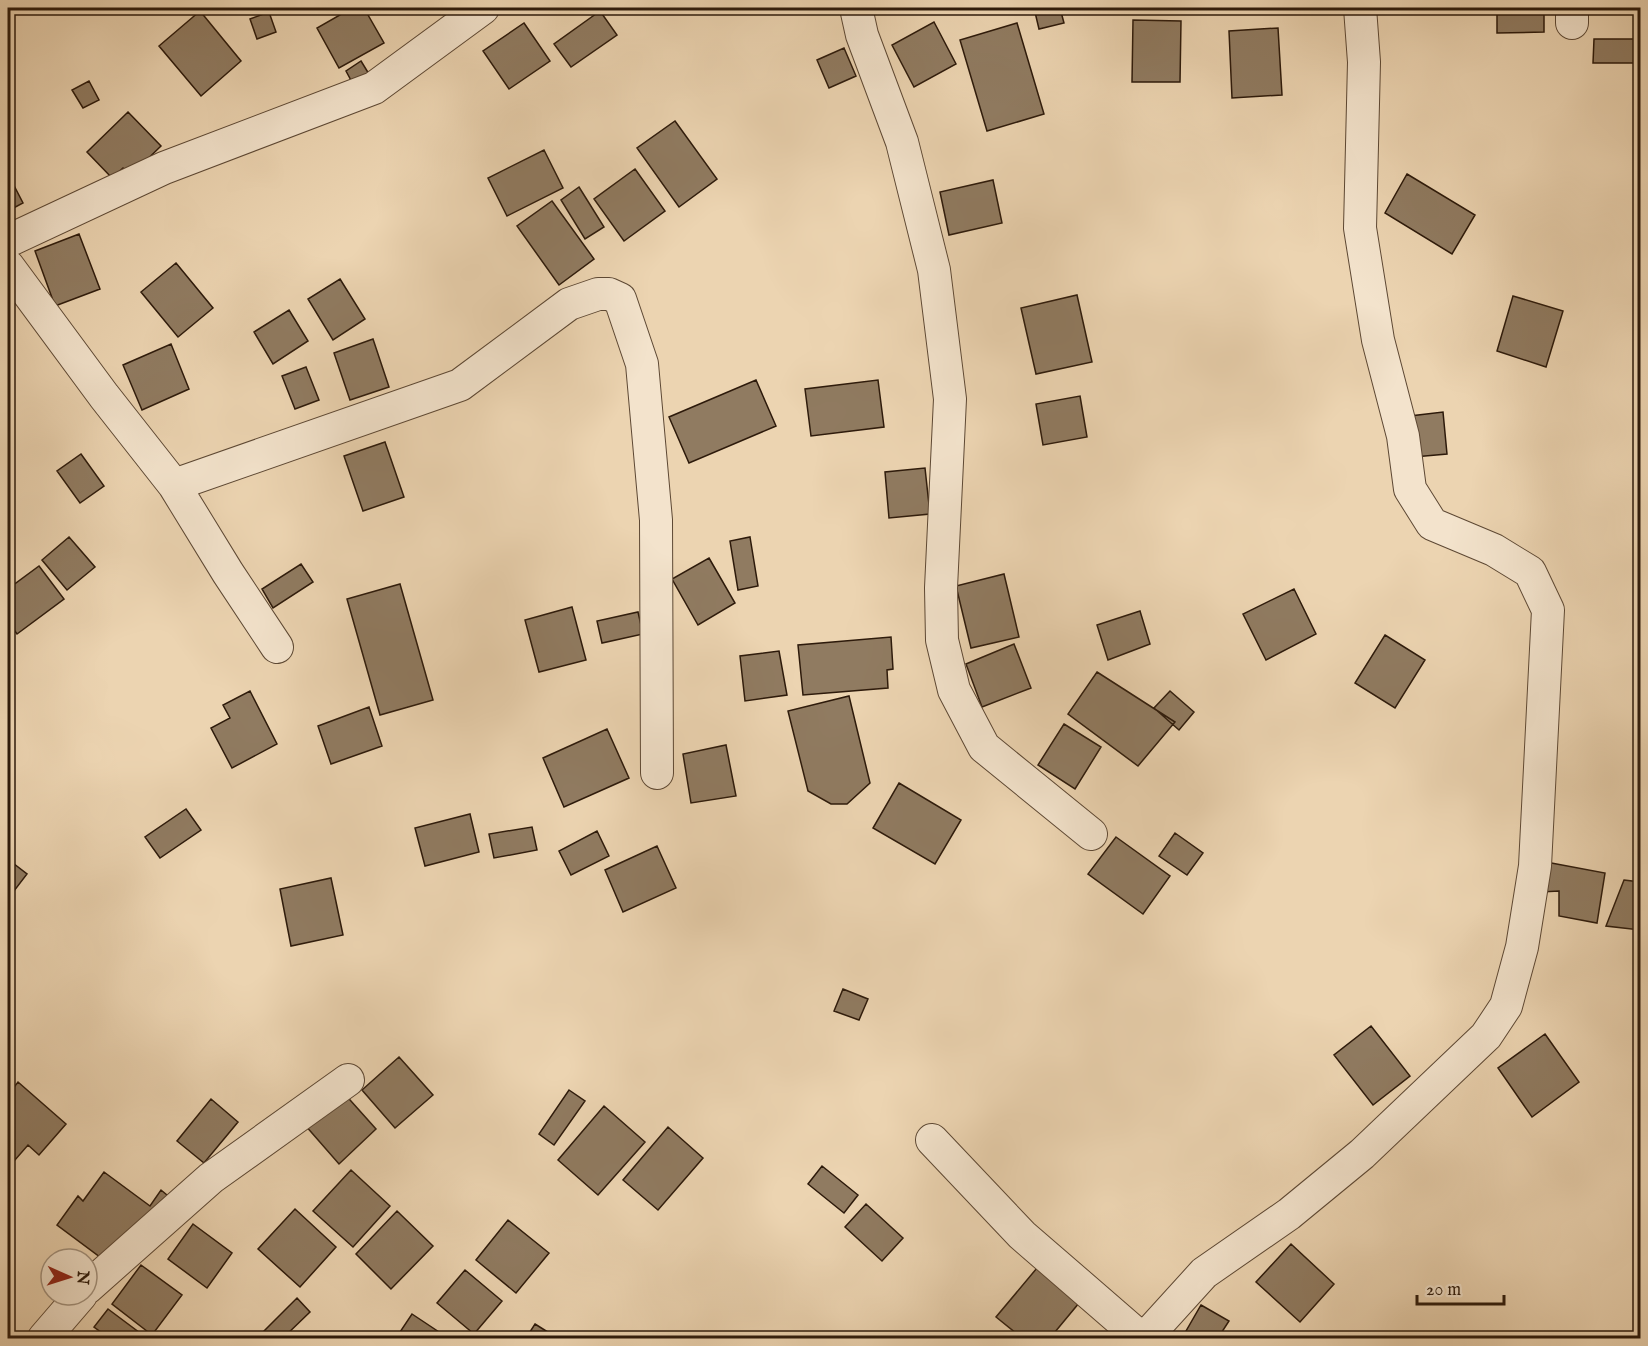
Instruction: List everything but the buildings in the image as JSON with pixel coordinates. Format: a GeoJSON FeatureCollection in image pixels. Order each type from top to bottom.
{"type":"FeatureCollection","features":[{"type":"Feature","properties":{"kind":"street"},"geometry":{"type":"LineString","coordinates":[[8,241],[164,168],[374,88],[483,8]]}},
{"type":"Feature","properties":{"kind":"street"},"geometry":{"type":"LineString","coordinates":[[856,8],[862,35],[902,142],[934,270],[950,399],[941,588],[942,640],[954,690],[984,747],[1091,834]]}},
{"type":"Feature","properties":{"kind":"street"},"geometry":{"type":"LineString","coordinates":[[932,1140],[1022,1235],[1143,1338],[1204,1273],[1289,1214],[1362,1154],[1486,1036],[1506,1006],[1524,936],[1535,866],[1548,609],[1530,572],[1494,550],[1432,524],[1410,489],[1403,436],[1378,340],[1360,228],[1364,62],[1360,8]]}},
{"type":"Feature","properties":{"kind":"street"},"geometry":{"type":"LineString","coordinates":[[9,273],[174,485],[228,573],[278,647]]}},
{"type":"Feature","properties":{"kind":"street"},"geometry":{"type":"LineString","coordinates":[[174,485],[460,384],[568,304],[598,294],[609,294],[620,299],[642,364],[656,520],[657,773]]}},
{"type":"Feature","properties":{"kind":"street"},"geometry":{"type":"LineString","coordinates":[[99,1277],[211,1178],[348,1080]]}},
{"type":"Feature","properties":{"kind":"street"},"geometry":{"type":"LineString","coordinates":[[44,1338],[71,1307]]}}]}
